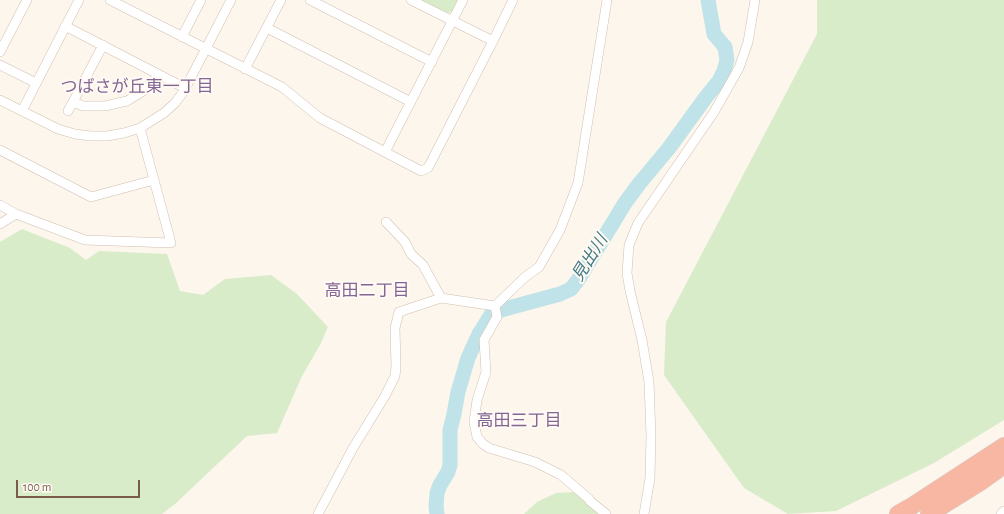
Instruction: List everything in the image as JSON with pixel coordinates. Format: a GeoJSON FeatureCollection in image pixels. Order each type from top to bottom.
{"type":"FeatureCollection","features":[{"type":"Feature","properties":{"kind":"highway"},"geometry":{"type":"LineString","coordinates":[[898,514],[1004,446]]}},
{"type":"Feature","properties":{"kind":"highway"},"geometry":{"type":"LineString","coordinates":[[929,514],[982,481],[1004,465]]}},
{"type":"Feature","properties":{"kind":"street"},"geometry":{"type":"LineString","coordinates":[[0,52],[27,0]]}},
{"type":"Feature","properties":{"kind":"street"},"geometry":{"type":"LineString","coordinates":[[22,111],[79,0]]}},
{"type":"Feature","properties":{"kind":"street"},"geometry":{"type":"LineString","coordinates":[[110,0],[282,87],[320,118],[421,171],[428,168],[513,0]]}},
{"type":"Feature","properties":{"kind":"street"},"geometry":{"type":"LineString","coordinates":[[182,37],[201,0]]}},
{"type":"Feature","properties":{"kind":"street"},"geometry":{"type":"LineString","coordinates":[[0,100],[58,129],[75,134],[107,136],[140,128],[164,113],[175,103],[186,88],[231,0]]}},
{"type":"Feature","properties":{"kind":"street"},"geometry":{"type":"LineString","coordinates":[[246,68],[281,0]]}},
{"type":"Feature","properties":{"kind":"street"},"geometry":{"type":"LineString","coordinates":[[310,0],[432,62]]}},
{"type":"Feature","properties":{"kind":"street"},"geometry":{"type":"LineString","coordinates":[[411,0],[493,41]]}},
{"type":"Feature","properties":{"kind":"street"},"geometry":{"type":"LineString","coordinates":[[386,152],[463,0]]}},
{"type":"Feature","properties":{"kind":"street"},"geometry":{"type":"LineString","coordinates":[[495,306],[525,277],[539,266],[560,230],[578,183],[607,0]]}},
{"type":"Feature","properties":{"kind":"street"},"geometry":{"type":"LineString","coordinates":[[644,514],[650,478],[651,436],[649,382],[642,340],[627,273],[629,245],[638,223],[714,112],[739,68],[748,42],[755,0]]}},
{"type":"Feature","properties":{"kind":"street"},"geometry":{"type":"LineString","coordinates":[[65,26],[186,88]]}},
{"type":"Feature","properties":{"kind":"street"},"geometry":{"type":"LineString","coordinates":[[267,28],[411,102]]}},
{"type":"Feature","properties":{"kind":"street"},"geometry":{"type":"LineString","coordinates":[[68,112],[103,46]]}},
{"type":"Feature","properties":{"kind":"street"},"geometry":{"type":"LineString","coordinates":[[0,65],[36,84]]}},
{"type":"Feature","properties":{"kind":"street"},"geometry":{"type":"LineString","coordinates":[[73,102],[83,106],[106,106],[127,101],[145,90],[158,74]]}},
{"type":"Feature","properties":{"kind":"street"},"geometry":{"type":"LineString","coordinates":[[0,205],[16,214],[85,240],[171,243],[140,128]]}},
{"type":"Feature","properties":{"kind":"street"},"geometry":{"type":"LineString","coordinates":[[0,150],[91,197],[154,180]]}},
{"type":"Feature","properties":{"kind":"street"},"geometry":{"type":"LineString","coordinates":[[0,224],[16,214]]}},
{"type":"Feature","properties":{"kind":"street"},"geometry":{"type":"LineString","coordinates":[[386,222],[405,242],[411,254],[423,265],[441,298]]}},
{"type":"Feature","properties":{"kind":"street"},"geometry":{"type":"LineString","coordinates":[[318,514],[353,448],[386,396],[395,376],[395,328],[399,312],[441,298],[495,306]]}},
{"type":"Feature","properties":{"kind":"street"},"geometry":{"type":"LineString","coordinates":[[495,306],[498,317],[484,340],[486,372],[477,400],[474,422],[477,437],[489,448],[535,462],[561,475],[606,514]]}},
{"type":"Feature","properties":{"kind":"street"},"geometry":{"type":"LineString","coordinates":[[1001,514],[1004,511]]}},
{"type":"Feature","properties":{"kind":"green space"},"geometry":{"type":"Polygon","coordinates":[[[419,0],[458,0],[452,12],[446,13],[419,0]]]}},
{"type":"Feature","properties":{"kind":"green space"},"geometry":{"type":"Polygon","coordinates":[[[817,0],[1004,0],[1004,420],[934,463],[836,511],[788,514],[744,488],[664,375],[666,322],[817,34],[817,0]]]}},
{"type":"Feature","properties":{"kind":"green space"},"geometry":{"type":"Polygon","coordinates":[[[22,229],[70,248],[86,260],[99,251],[167,254],[180,291],[203,295],[225,279],[271,275],[297,294],[328,327],[320,345],[302,376],[277,433],[247,436],[175,504],[162,514],[0,514],[0,242],[22,229]]]}},
{"type":"Feature","properties":{"kind":"green space"},"geometry":{"type":"Polygon","coordinates":[[[577,492],[599,514],[524,514],[537,502],[556,493],[577,492]]]}},
{"type":"Feature","properties":{"kind":"waterway","name":"見出川"},"geometry":{"type":"LineString","coordinates":[[437,514],[437,493],[450,465],[450,430],[458,392],[468,358],[479,334],[491,315],[501,310],[560,294],[571,289],[625,203],[669,148],[719,81],[727,60],[725,47],[714,34],[708,0]]}},
{"type":"Feature","properties":{"kind":"district","name":"つばさが丘東一丁目"},"geometry":{"type":"Point","coordinates":[137,87]}},
{"type":"Feature","properties":{"kind":"district","name":"高田二丁目"},"geometry":{"type":"Point","coordinates":[367,291]}},
{"type":"Feature","properties":{"kind":"district","name":"高田三丁目"},"geometry":{"type":"Point","coordinates":[519,421]}}]}
